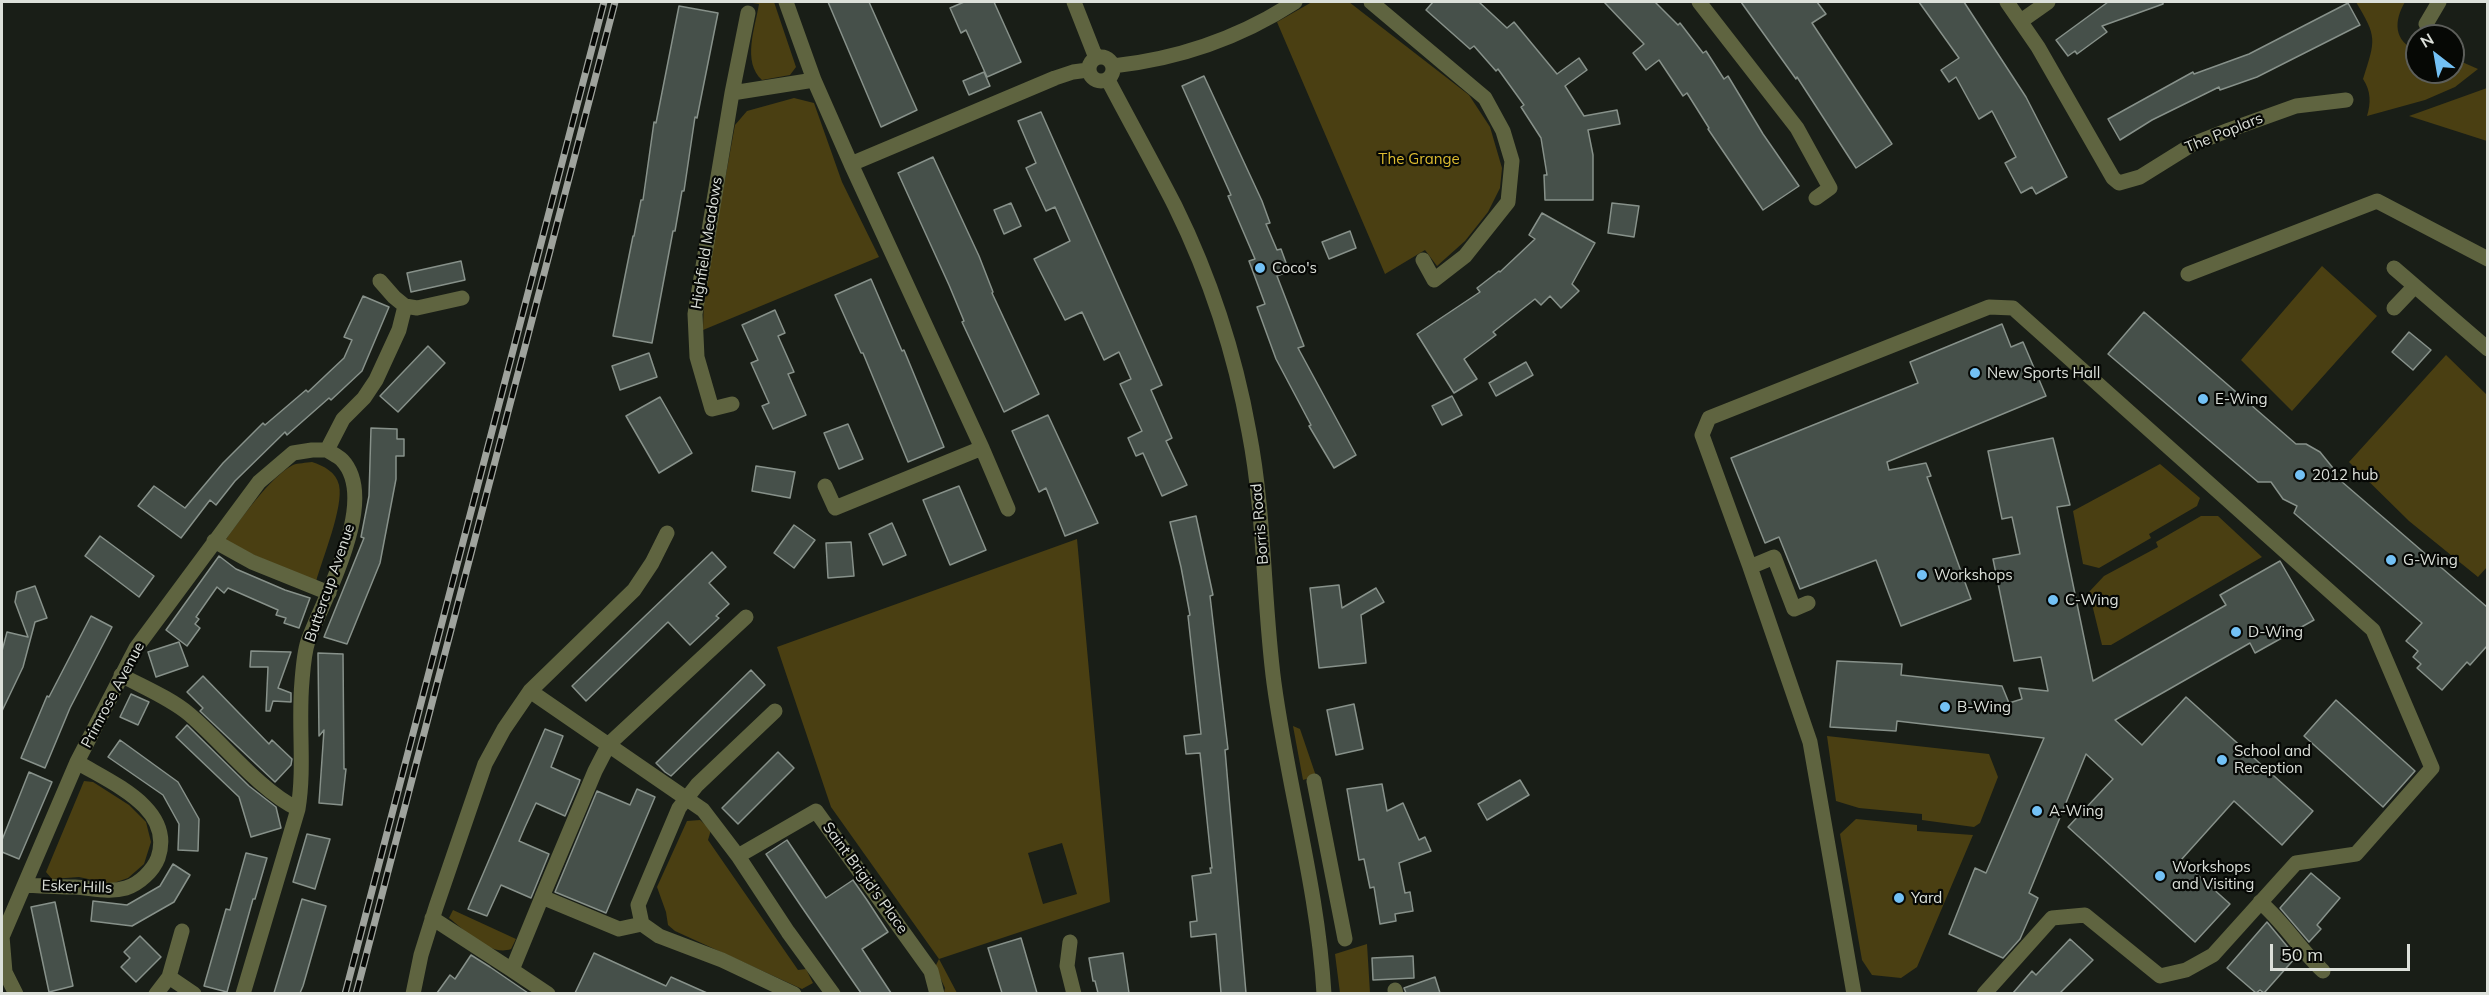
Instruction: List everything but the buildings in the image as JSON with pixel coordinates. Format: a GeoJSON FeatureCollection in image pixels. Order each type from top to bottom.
{"type":"FeatureCollection","features":[{"type":"Feature","properties":{"kind":"street"},"geometry":{"type":"LineString","coordinates":[[786,2],[814,80],[850,164],[1008,509]]}},
{"type":"Feature","properties":{"kind":"street"},"geometry":{"type":"LineString","coordinates":[[1074,2],[1096,81],[1110,73],[1218,41],[1271,17],[1295,2]]}},
{"type":"Feature","properties":{"kind":"street"},"geometry":{"type":"LineString","coordinates":[[1371,2],[1485,98],[1503,130],[1512,161],[1508,202],[1465,256],[1434,280],[1423,260]]}},
{"type":"Feature","properties":{"kind":"street"},"geometry":{"type":"LineString","coordinates":[[1699,2],[1797,128],[1830,188],[1816,198]]}},
{"type":"Feature","properties":{"kind":"street","name":"The Poplars"},"geometry":{"type":"LineString","coordinates":[[2007,2],[2021,21],[2113,178],[2119,183],[2140,177],[2193,144],[2229,130],[2296,106],[2346,100]]}},
{"type":"Feature","properties":{"kind":"street"},"geometry":{"type":"LineString","coordinates":[[2021,21],[2048,2]]}},
{"type":"Feature","properties":{"kind":"street"},"geometry":{"type":"LineString","coordinates":[[2426,24],[2439,2]]}},
{"type":"Feature","properties":{"kind":"street","name":"Highfield Meadows"},"geometry":{"type":"LineString","coordinates":[[732,404],[712,409],[697,357],[695,314],[732,93],[748,13]]}},
{"type":"Feature","properties":{"kind":"street"},"geometry":{"type":"LineString","coordinates":[[850,164],[1105,57],[1110,73]]}},
{"type":"Feature","properties":{"kind":"street","name":"Borris Road"},"geometry":{"type":"LineString","coordinates":[[1110,73],[1176,207],[1215,300],[1250,433],[1274,683],[1307,866],[1322,960],[1324,993]]}},
{"type":"Feature","properties":{"kind":"street"},"geometry":{"type":"LineString","coordinates":[[732,93],[814,80]]}},
{"type":"Feature","properties":{"kind":"street"},"geometry":{"type":"LineString","coordinates":[[2188,274],[2377,201],[2487,259]]}},
{"type":"Feature","properties":{"kind":"street"},"geometry":{"type":"LineString","coordinates":[[2394,268],[2487,350]]}},
{"type":"Feature","properties":{"kind":"street"},"geometry":{"type":"LineString","coordinates":[[380,281],[405,306],[417,308],[462,298]]}},
{"type":"Feature","properties":{"kind":"street"},"geometry":{"type":"LineString","coordinates":[[2394,309],[2414,287]]}},
{"type":"Feature","properties":{"kind":"street"},"geometry":{"type":"LineString","coordinates":[[327,450],[343,419],[376,380],[399,330],[405,306]]}},
{"type":"Feature","properties":{"kind":"street"},"geometry":{"type":"LineString","coordinates":[[1854,993],[1810,742],[1702,435],[1709,418],[1989,307],[2013,308],[2373,630],[2432,768],[2356,854],[2296,863],[2213,955],[2186,970],[2160,976],[2085,915],[2052,918],[1984,993]]}},
{"type":"Feature","properties":{"kind":"street"},"geometry":{"type":"LineString","coordinates":[[825,486],[835,508],[982,448]]}},
{"type":"Feature","properties":{"kind":"street","name":"Primrose Avenue"},"geometry":{"type":"LineString","coordinates":[[2,936],[77,762],[136,648],[259,482],[285,459],[302,451],[327,450]]}},
{"type":"Feature","properties":{"kind":"street","name":"Buttercup Avenue"},"geometry":{"type":"LineString","coordinates":[[243,993],[298,809],[302,788],[302,680],[308,643],[329,593],[352,520],[354,496],[350,476],[342,461],[327,450]]}},
{"type":"Feature","properties":{"kind":"street"},"geometry":{"type":"LineString","coordinates":[[413,993],[432,918],[485,764],[504,729],[530,691],[634,590],[652,563],[667,533]]}},
{"type":"Feature","properties":{"kind":"street"},"geometry":{"type":"LineString","coordinates":[[214,541],[252,562],[329,593]]}},
{"type":"Feature","properties":{"kind":"street"},"geometry":{"type":"LineString","coordinates":[[1750,567],[1774,556],[1794,609],[1808,603]]}},
{"type":"Feature","properties":{"kind":"street"},"geometry":{"type":"LineString","coordinates":[[512,970],[595,771],[609,744],[746,617]]}},
{"type":"Feature","properties":{"kind":"street"},"geometry":{"type":"LineString","coordinates":[[120,675],[188,714],[266,786],[287,804],[298,809]]}},
{"type":"Feature","properties":{"kind":"street"},"geometry":{"type":"LineString","coordinates":[[530,691],[703,810],[738,856],[788,932],[833,993]]}},
{"type":"Feature","properties":{"kind":"street"},"geometry":{"type":"LineString","coordinates":[[775,711],[697,785],[679,808],[638,905],[642,924],[659,936],[722,960],[794,993]]}},
{"type":"Feature","properties":{"kind":"street","name":"Esker Hills"},"geometry":{"type":"LineString","coordinates":[[25,885],[104,890],[125,888],[142,879],[157,861],[161,848],[160,828],[145,805],[77,762]]}},
{"type":"Feature","properties":{"kind":"street"},"geometry":{"type":"LineString","coordinates":[[1314,782],[1345,939]]}},
{"type":"Feature","properties":{"kind":"street","name":"Saint Brigid's Place"},"geometry":{"type":"LineString","coordinates":[[738,856],[816,811],[931,971],[937,993]]}},
{"type":"Feature","properties":{"kind":"street"},"geometry":{"type":"LineString","coordinates":[[1307,866],[1330,863]]}},
{"type":"Feature","properties":{"kind":"street"},"geometry":{"type":"LineString","coordinates":[[542,897],[619,929],[642,924]]}},
{"type":"Feature","properties":{"kind":"street"},"geometry":{"type":"LineString","coordinates":[[2260,902],[2274,914],[2302,950],[2323,971]]}},
{"type":"Feature","properties":{"kind":"street"},"geometry":{"type":"LineString","coordinates":[[432,918],[548,993]]}},
{"type":"Feature","properties":{"kind":"street"},"geometry":{"type":"LineString","coordinates":[[156,993],[169,977],[182,931]]}},
{"type":"Feature","properties":{"kind":"street"},"geometry":{"type":"LineString","coordinates":[[2,936],[4,972],[16,993]]}},
{"type":"Feature","properties":{"kind":"street"},"geometry":{"type":"LineString","coordinates":[[1070,942],[1067,966],[1074,993]]}},
{"type":"Feature","properties":{"kind":"street"},"geometry":{"type":"LineString","coordinates":[[169,977],[194,993]]}},
{"type":"Feature","properties":{"kind":"green space"},"geometry":{"type":"Polygon","coordinates":[[[746,2],[774,2],[796,67],[790,75],[762,80],[756,73],[751,54],[759,4],[746,2]]]}},
{"type":"Feature","properties":{"kind":"green space","name":"The Grange"},"geometry":{"type":"Polygon","coordinates":[[[1312,2],[1349,2],[1469,95],[1490,127],[1502,168],[1500,188],[1488,212],[1465,241],[1437,266],[1425,250],[1385,274],[1277,22],[1312,2]]]}},
{"type":"Feature","properties":{"kind":"green space"},"geometry":{"type":"Polygon","coordinates":[[[2356,2],[2405,2],[2399,16],[2398,30],[2405,43],[2405,84],[2459,84],[2425,100],[2367,116],[2370,97],[2363,79],[2372,46],[2368,23],[2356,2]]]}},
{"type":"Feature","properties":{"kind":"green space"},"geometry":{"type":"Polygon","coordinates":[[[2465,63],[2478,69],[2465,79],[2465,63]]]}},
{"type":"Feature","properties":{"kind":"green space"},"geometry":{"type":"Polygon","coordinates":[[[2487,88],[2487,141],[2409,116],[2487,88]]]}},
{"type":"Feature","properties":{"kind":"green space"},"geometry":{"type":"Polygon","coordinates":[[[794,98],[814,103],[842,182],[879,257],[703,330],[704,295],[735,125],[747,111],[794,98]]]}},
{"type":"Feature","properties":{"kind":"green space"},"geometry":{"type":"Polygon","coordinates":[[[2322,266],[2377,316],[2292,411],[2241,360],[2322,266]]]}},
{"type":"Feature","properties":{"kind":"green space"},"geometry":{"type":"Polygon","coordinates":[[[2446,355],[2487,395],[2487,567],[2478,577],[2409,521],[2349,462],[2446,355]]]}},
{"type":"Feature","properties":{"kind":"green space"},"geometry":{"type":"Polygon","coordinates":[[[312,462],[332,473],[339,485],[340,495],[336,519],[316,582],[224,542],[275,479],[293,465],[312,462]]]}},
{"type":"Feature","properties":{"kind":"green space"},"geometry":{"type":"Polygon","coordinates":[[[2160,464],[2200,498],[2197,506],[2149,534],[2151,538],[2099,568],[2083,564],[2073,511],[2160,464]]]}},
{"type":"Feature","properties":{"kind":"green space"},"geometry":{"type":"Polygon","coordinates":[[[2201,516],[2218,516],[2262,557],[2111,645],[2102,645],[2089,592],[2104,576],[2158,547],[2156,542],[2201,516]]]}},
{"type":"Feature","properties":{"kind":"green space"},"geometry":{"type":"Polygon","coordinates":[[[1077,539],[1110,902],[939,959],[831,807],[777,647],[1077,539]],[[1062,843],[1028,853],[1043,904],[1077,894],[1062,843]]]}},
{"type":"Feature","properties":{"kind":"green space"},"geometry":{"type":"Polygon","coordinates":[[[1293,726],[1300,729],[1316,776],[1303,780],[1293,726]]]}},
{"type":"Feature","properties":{"kind":"green space"},"geometry":{"type":"Polygon","coordinates":[[[1827,736],[1989,754],[1998,777],[1980,823],[1974,827],[1922,820],[1922,814],[1859,808],[1836,801],[1827,736]]]}},
{"type":"Feature","properties":{"kind":"green space"},"geometry":{"type":"Polygon","coordinates":[[[84,781],[93,782],[129,805],[146,822],[151,842],[144,864],[128,878],[111,884],[79,877],[52,879],[46,872],[84,781]]]}},
{"type":"Feature","properties":{"kind":"green space","name":"Yard"},"geometry":{"type":"Polygon","coordinates":[[[1856,819],[1917,825],[1917,831],[1973,835],[1917,967],[1901,978],[1872,975],[1862,960],[1840,834],[1856,819]]]}},
{"type":"Feature","properties":{"kind":"green space"},"geometry":{"type":"Polygon","coordinates":[[[700,820],[711,830],[708,840],[798,970],[806,969],[813,983],[802,989],[675,931],[668,925],[657,887],[687,821],[700,820]]]}},
{"type":"Feature","properties":{"kind":"green space"},"geometry":{"type":"Polygon","coordinates":[[[453,910],[516,939],[511,949],[495,949],[478,941],[449,918],[453,910]]]}},
{"type":"Feature","properties":{"kind":"green space"},"geometry":{"type":"Polygon","coordinates":[[[1367,944],[1370,993],[1340,993],[1335,954],[1367,944]]]}},
{"type":"Feature","properties":{"kind":"green space"},"geometry":{"type":"Polygon","coordinates":[[[939,959],[957,993],[944,993],[945,988],[935,967],[939,959]]]}},
{"type":"Feature","properties":{"kind":"railway"},"geometry":{"type":"LineString","coordinates":[[345,994],[604,2]]}},
{"type":"Feature","properties":{"kind":"railway"},"geometry":{"type":"LineString","coordinates":[[356,994],[615,2]]}},
{"type":"Feature","properties":{"kind":"place","name":"Coco's"},"geometry":{"type":"Point","coordinates":[1260,268]}},
{"type":"Feature","properties":{"kind":"place","name":"New Sports Hall"},"geometry":{"type":"Point","coordinates":[1975,373]}},
{"type":"Feature","properties":{"kind":"place","name":"E-Wing"},"geometry":{"type":"Point","coordinates":[2203,399]}},
{"type":"Feature","properties":{"kind":"place","name":"2012 hub"},"geometry":{"type":"Point","coordinates":[2300,475]}},
{"type":"Feature","properties":{"kind":"place","name":"G-Wing"},"geometry":{"type":"Point","coordinates":[2391,560]}},
{"type":"Feature","properties":{"kind":"place","name":"Workshops"},"geometry":{"type":"Point","coordinates":[1922,575]}},
{"type":"Feature","properties":{"kind":"place","name":"C-Wing"},"geometry":{"type":"Point","coordinates":[2053,600]}},
{"type":"Feature","properties":{"kind":"place","name":"D-Wing"},"geometry":{"type":"Point","coordinates":[2236,632]}},
{"type":"Feature","properties":{"kind":"place","name":"B-Wing"},"geometry":{"type":"Point","coordinates":[1945,707]}},
{"type":"Feature","properties":{"kind":"place","name":"School and Reception"},"geometry":{"type":"Point","coordinates":[2222,760]}},
{"type":"Feature","properties":{"kind":"place","name":"A-Wing"},"geometry":{"type":"Point","coordinates":[2037,811]}},
{"type":"Feature","properties":{"kind":"place","name":"Workshops and Visiting"},"geometry":{"type":"Point","coordinates":[2160,876]}},
{"type":"Feature","properties":{"kind":"place","name":"Yard"},"geometry":{"type":"Point","coordinates":[1899,898]}}]}
